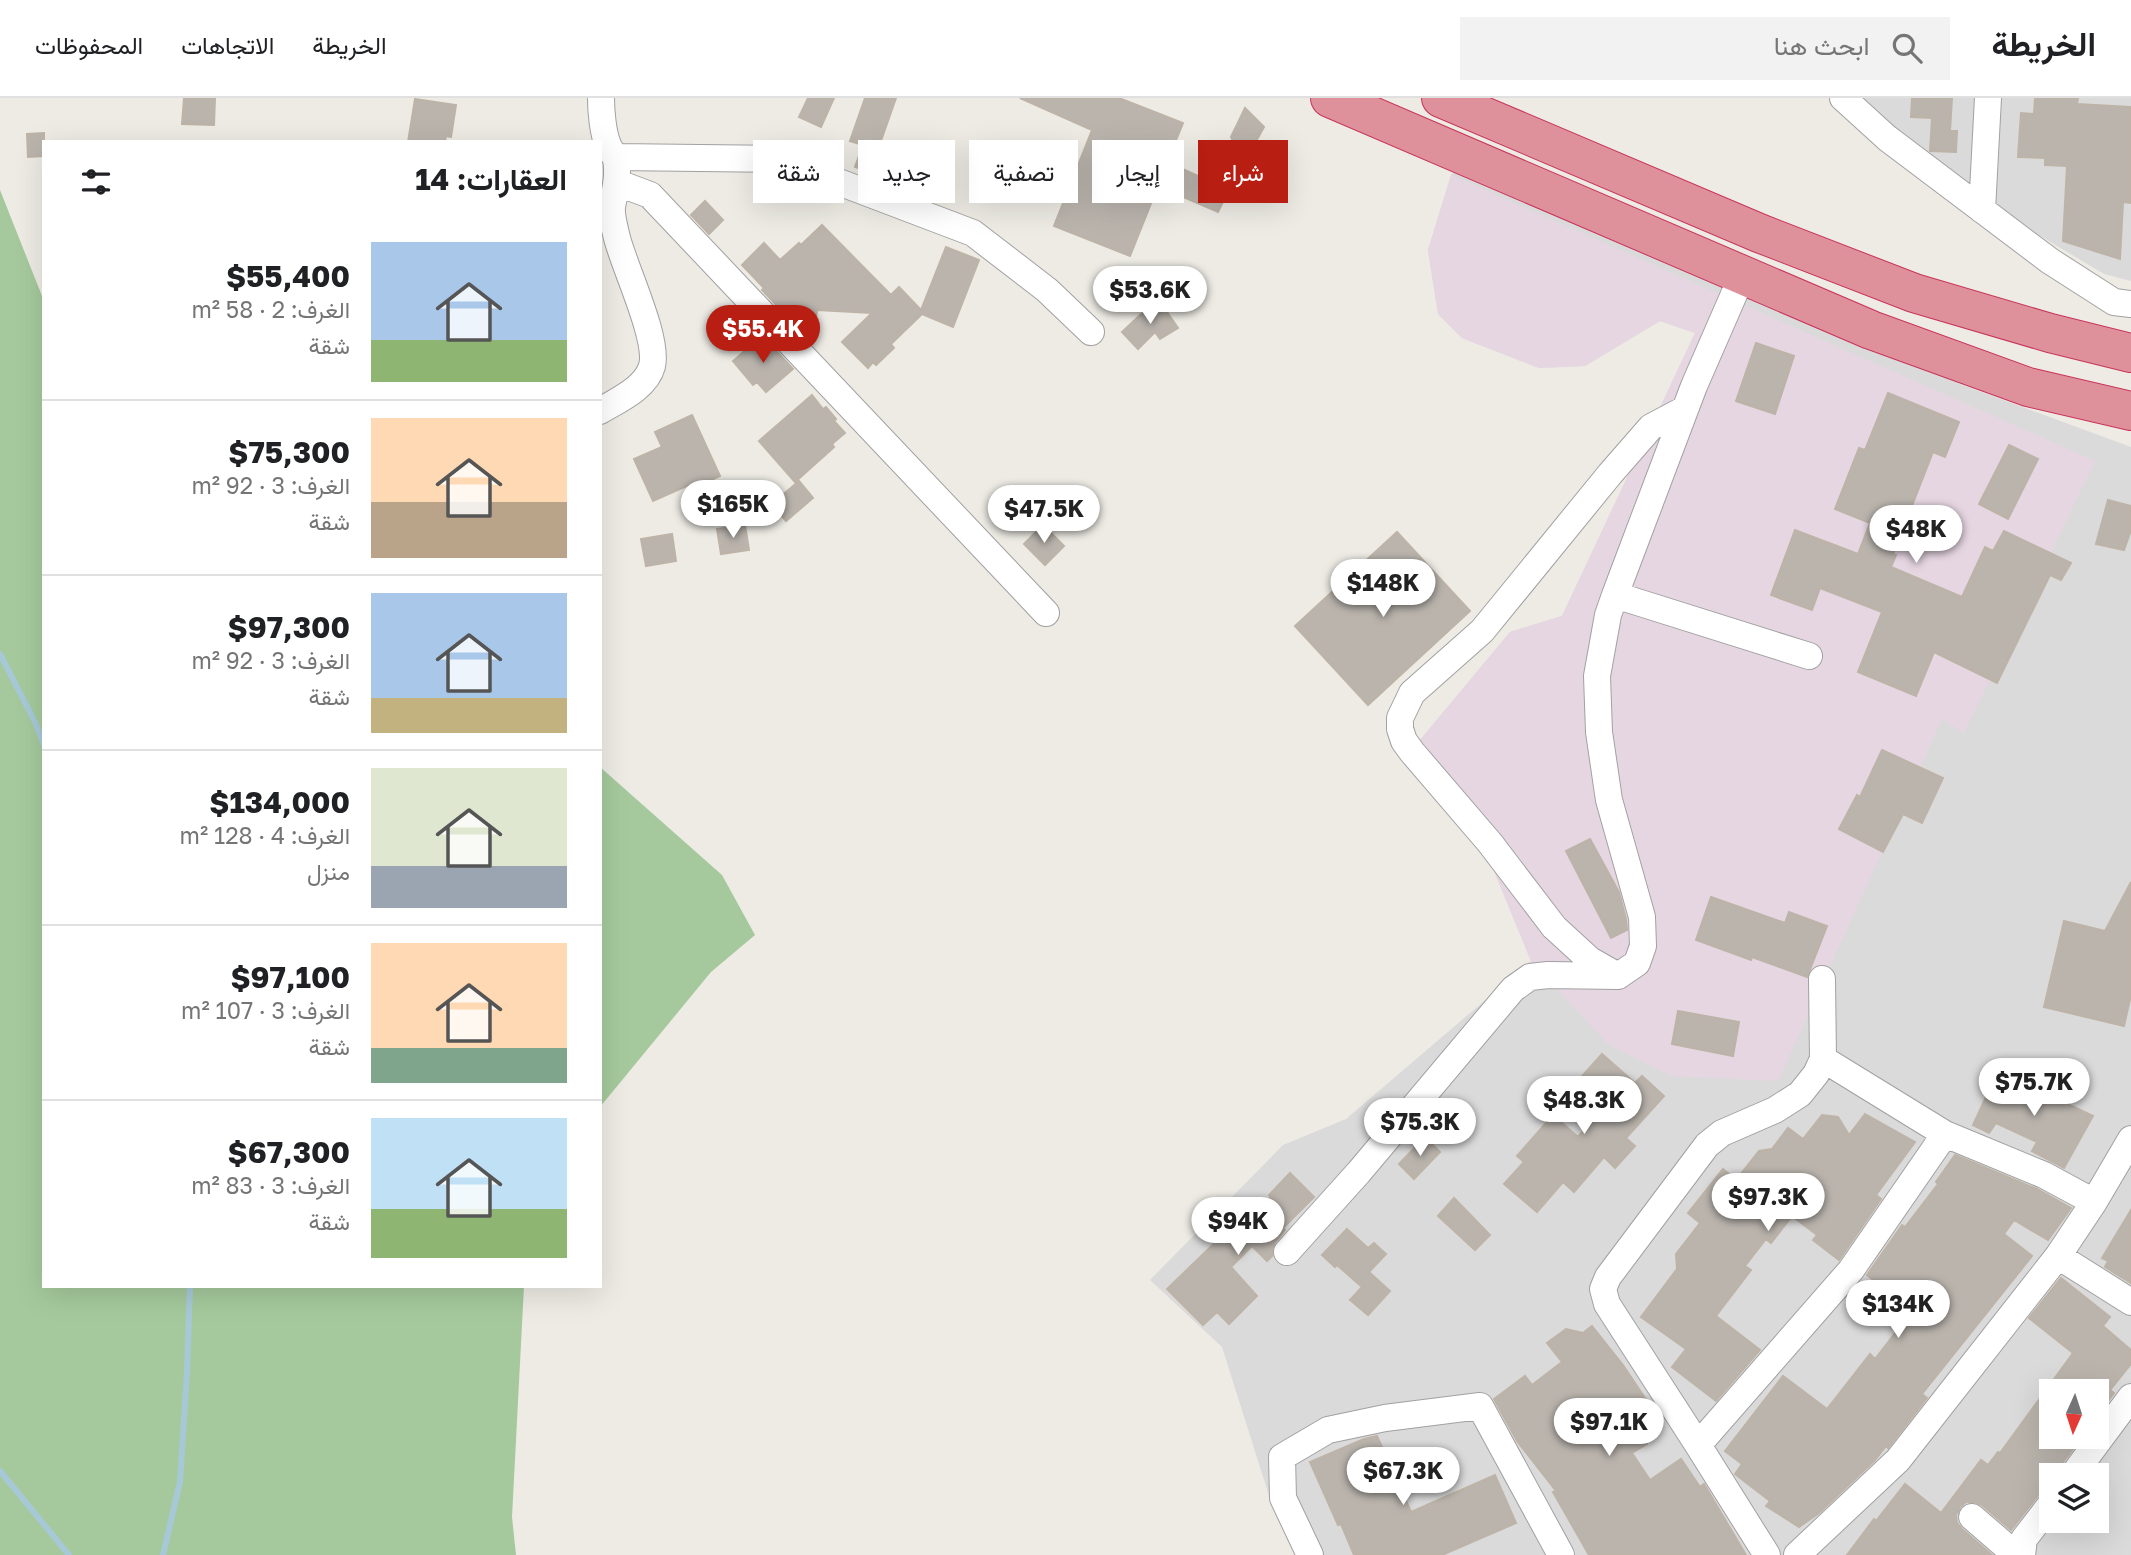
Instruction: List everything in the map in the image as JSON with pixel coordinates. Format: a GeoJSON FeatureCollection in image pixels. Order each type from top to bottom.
{"type":"FeatureCollection","features":[{"type":"Feature","properties":{"kind":"highway"},"geometry":{"type":"LineString","coordinates":[[1330,98],[1871,330],[2028,387],[2131,411]]}},
{"type":"Feature","properties":{"kind":"highway"},"geometry":{"type":"LineString","coordinates":[[1441,98],[1759,233],[1914,293],[2131,354]]}},
{"type":"Feature","properties":{"kind":"street"},"geometry":{"type":"LineString","coordinates":[[601,98],[607,144],[617,170],[612,210],[617,237],[641,307],[653,358],[651,370],[633,390],[602,410]]}},
{"type":"Feature","properties":{"kind":"street"},"geometry":{"type":"LineString","coordinates":[[1843,98],[1887,138],[2050,261],[2114,302],[2131,304]]}},
{"type":"Feature","properties":{"kind":"street"},"geometry":{"type":"LineString","coordinates":[[1983,210],[1988,98]]}},
{"type":"Feature","properties":{"kind":"street"},"geometry":{"type":"LineString","coordinates":[[617,170],[778,159],[973,233],[1046,290],[1091,332]]}},
{"type":"Feature","properties":{"kind":"street"},"geometry":{"type":"LineString","coordinates":[[617,170],[650,195],[1046,613]]}},
{"type":"Feature","properties":{"kind":"street"},"geometry":{"type":"LineString","coordinates":[[1287,1252],[1359,1172],[1513,989],[1531,977],[1618,976],[1637,963],[1643,946],[1642,917],[1609,800],[1599,732],[1597,676],[1608,615],[1615,595],[1685,408],[1742,276]]}},
{"type":"Feature","properties":{"kind":"street"},"geometry":{"type":"LineString","coordinates":[[1618,976],[1590,960],[1554,927],[1490,843],[1412,752],[1400,729],[1400,718],[1412,693],[1482,631],[1651,427],[1685,408]]}},
{"type":"Feature","properties":{"kind":"street"},"geometry":{"type":"LineString","coordinates":[[1615,595],[1810,656]]}},
{"type":"Feature","properties":{"kind":"street"},"geometry":{"type":"LineString","coordinates":[[1767,1555],[1607,1304],[1603,1289],[1608,1278],[1707,1145],[1722,1133],[1775,1110],[1800,1094],[1816,1074],[1823,1059],[1822,979]]}},
{"type":"Feature","properties":{"kind":"street"},"geometry":{"type":"LineString","coordinates":[[1823,1059],[1945,1134],[2044,1175],[2094,1202]]}},
{"type":"Feature","properties":{"kind":"street"},"geometry":{"type":"LineString","coordinates":[[1698,1445],[1851,1270],[1945,1134]]}},
{"type":"Feature","properties":{"kind":"street"},"geometry":{"type":"LineString","coordinates":[[1797,1555],[1898,1460],[2058,1256],[2131,1139]]}},
{"type":"Feature","properties":{"kind":"street"},"geometry":{"type":"LineString","coordinates":[[2058,1256],[2131,1302]]}},
{"type":"Feature","properties":{"kind":"street"},"geometry":{"type":"LineString","coordinates":[[2082,1463],[2131,1397]]}},
{"type":"Feature","properties":{"kind":"street"},"geometry":{"type":"LineString","coordinates":[[1310,1555],[1283,1498],[1282,1457],[1328,1430],[1385,1418],[1480,1406],[1561,1555]]}},
{"type":"Feature","properties":{"kind":"street"},"geometry":{"type":"LineString","coordinates":[[1972,1517],[2016,1555]]}},
{"type":"Feature","properties":{"kind":"street"},"geometry":{"type":"LineString","coordinates":[[2022,1555],[2024,1539],[2039,1520]]}},
{"type":"Feature","properties":{"kind":"shaded area"},"geometry":{"type":"Polygon","coordinates":[[[1845,98],[2131,98],[2131,281],[2104,274],[1945,179],[1845,98]]]}},
{"type":"Feature","properties":{"kind":"shaded area"},"geometry":{"type":"Polygon","coordinates":[[[1461,164],[1965,386],[2131,447],[2131,1555],[1296,1555],[1272,1505],[1222,1347],[1150,1280],[1283,1145],[1346,1119],[1531,961],[1485,849],[1420,740],[1510,632],[1562,616],[1695,333],[1660,321],[1585,366],[1539,368],[1462,338],[1438,314],[1428,250],[1451,175],[1461,164]]]}},
{"type":"Feature","properties":{"kind":"shaded area"},"geometry":{"type":"Polygon","coordinates":[[[1451,175],[2095,461],[1964,733],[1942,719],[1778,1081],[1672,1076],[1609,1045],[1531,961],[1485,849],[1419,773],[1420,740],[1510,632],[1562,616],[1695,333],[1660,321],[1585,366],[1539,368],[1462,338],[1438,314],[1428,250],[1451,175]]]}},
{"type":"Feature","properties":{"kind":"green space"},"geometry":{"type":"Polygon","coordinates":[[[0,190],[42,296],[42,1288],[524,1288],[512,1517],[516,1555],[0,1555],[0,190]]]}},
{"type":"Feature","properties":{"kind":"green space"},"geometry":{"type":"Polygon","coordinates":[[[602,769],[722,875],[755,935],[711,972],[602,1105],[602,769]]]}},
{"type":"Feature","properties":{"kind":"building"},"geometry":{"type":"Polygon","coordinates":[[[184,98],[215,98],[214,125],[182,124],[184,98]]]}},
{"type":"Feature","properties":{"kind":"building"},"geometry":{"type":"Polygon","coordinates":[[[808,98],[834,98],[821,127],[799,117],[808,98]]]}},
{"type":"Feature","properties":{"kind":"building"},"geometry":{"type":"Polygon","coordinates":[[[865,98],[896,98],[881,140],[858,140],[858,143],[850,141],[865,98]]]}},
{"type":"Feature","properties":{"kind":"building"},"geometry":{"type":"Polygon","coordinates":[[[1020,98],[1119,98],[1183,123],[1176,140],[1092,140],[1092,203],[1151,203],[1130,256],[1054,226],[1063,203],[1078,203],[1078,165],[1092,130],[1020,98]]]}},
{"type":"Feature","properties":{"kind":"building"},"geometry":{"type":"Polygon","coordinates":[[[1912,98],[1952,98],[1950,131],[1957,131],[1956,152],[1930,151],[1932,118],[1911,117],[1912,98]]]}},
{"type":"Feature","properties":{"kind":"building"},"geometry":{"type":"Polygon","coordinates":[[[2035,98],[2078,98],[2077,104],[2131,107],[2131,203],[2123,202],[2120,259],[2063,241],[2067,166],[2045,165],[2045,158],[2018,157],[2021,113],[2034,114],[2035,98]]]}},
{"type":"Feature","properties":{"kind":"building"},"geometry":{"type":"Polygon","coordinates":[[[415,99],[456,105],[451,137],[446,136],[445,140],[408,140],[415,99]]]}},
{"type":"Feature","properties":{"kind":"building"},"geometry":{"type":"Polygon","coordinates":[[[1245,108],[1264,127],[1257,140],[1232,140],[1231,137],[1245,108]]]}},
{"type":"Feature","properties":{"kind":"building"},"geometry":{"type":"Polygon","coordinates":[[[44,133],[42,156],[28,157],[27,134],[44,133]]]}},
{"type":"Feature","properties":{"kind":"building"},"geometry":{"type":"Polygon","coordinates":[[[1184,170],[1198,176],[1198,203],[1222,203],[1218,212],[1184,197],[1184,170]]]}},
{"type":"Feature","properties":{"kind":"building"},"geometry":{"type":"Polygon","coordinates":[[[705,201],[723,220],[709,234],[691,215],[705,201]]]}},
{"type":"Feature","properties":{"kind":"building"},"geometry":{"type":"Polygon","coordinates":[[[822,225],[891,295],[899,287],[921,310],[946,247],[979,260],[953,327],[922,314],[891,344],[894,348],[876,365],[873,362],[868,368],[842,342],[872,313],[817,310],[816,318],[787,316],[742,265],[764,243],[780,260],[822,225]]]}},
{"type":"Feature","properties":{"kind":"building"},"geometry":{"type":"Polygon","coordinates":[[[1160,302],[1178,328],[1160,339],[1155,332],[1138,349],[1122,332],[1140,315],[1160,302]]]}},
{"type":"Feature","properties":{"kind":"building"},"geometry":{"type":"Polygon","coordinates":[[[762,336],[793,369],[766,392],[757,382],[753,385],[733,361],[762,336]]]}},
{"type":"Feature","properties":{"kind":"building"},"geometry":{"type":"Polygon","coordinates":[[[1756,343],[1794,356],[1775,414],[1736,401],[1756,343]]]}},
{"type":"Feature","properties":{"kind":"building"},"geometry":{"type":"Polygon","coordinates":[[[1888,393],[1959,422],[1945,457],[1933,452],[1893,554],[1896,555],[1891,567],[1962,597],[1985,547],[1993,551],[2004,531],[2071,563],[2061,580],[2050,575],[1997,683],[1934,652],[1916,696],[1858,672],[1882,612],[1820,588],[1812,610],[1771,595],[1795,530],[1858,554],[1870,523],[1835,509],[1859,448],[1865,450],[1888,393]]]}},
{"type":"Feature","properties":{"kind":"building"},"geometry":{"type":"Polygon","coordinates":[[[812,395],[823,409],[826,407],[845,433],[832,444],[834,447],[795,482],[759,441],[812,395]]]}},
{"type":"Feature","properties":{"kind":"building"},"geometry":{"type":"Polygon","coordinates":[[[692,415],[720,476],[693,488],[691,484],[653,501],[634,459],[662,447],[655,432],[692,415]]]}},
{"type":"Feature","properties":{"kind":"building"},"geometry":{"type":"Polygon","coordinates":[[[2009,445],[2038,459],[2008,519],[1979,504],[2009,445]]]}},
{"type":"Feature","properties":{"kind":"building"},"geometry":{"type":"Polygon","coordinates":[[[799,481],[813,498],[786,521],[772,504],[799,481]]]}},
{"type":"Feature","properties":{"kind":"building"},"geometry":{"type":"Polygon","coordinates":[[[2108,500],[2131,506],[2131,530],[2124,550],[2096,544],[2108,500]]]}},
{"type":"Feature","properties":{"kind":"building"},"geometry":{"type":"Polygon","coordinates":[[[745,525],[749,550],[721,554],[717,529],[745,525]]]}},
{"type":"Feature","properties":{"kind":"building"},"geometry":{"type":"Polygon","coordinates":[[[1043,525],[1064,546],[1045,565],[1024,544],[1043,525]]]}},
{"type":"Feature","properties":{"kind":"building"},"geometry":{"type":"Polygon","coordinates":[[[1397,532],[1470,611],[1368,705],[1295,626],[1397,532]]]}},
{"type":"Feature","properties":{"kind":"building"},"geometry":{"type":"Polygon","coordinates":[[[672,534],[676,561],[646,566],[641,539],[672,534]]]}},
{"type":"Feature","properties":{"kind":"building"},"geometry":{"type":"Polygon","coordinates":[[[1882,750],[1943,778],[1922,823],[1903,814],[1883,852],[1839,829],[1857,795],[1860,797],[1882,750]]]}},
{"type":"Feature","properties":{"kind":"building"},"geometry":{"type":"Polygon","coordinates":[[[1590,839],[1619,892],[1626,919],[1627,930],[1611,938],[1566,851],[1590,839]]]}},
{"type":"Feature","properties":{"kind":"building"},"geometry":{"type":"Polygon","coordinates":[[[2131,882],[2131,995],[2124,1026],[2044,1007],[2064,921],[2105,931],[2131,882]]]}},
{"type":"Feature","properties":{"kind":"building"},"geometry":{"type":"Polygon","coordinates":[[[1711,897],[1785,923],[1789,912],[1827,926],[1807,977],[1696,940],[1711,897]]]}},
{"type":"Feature","properties":{"kind":"building"},"geometry":{"type":"Polygon","coordinates":[[[1678,1011],[1739,1022],[1733,1056],[1672,1044],[1678,1011]]]}},
{"type":"Feature","properties":{"kind":"building"},"geometry":{"type":"Polygon","coordinates":[[[1602,1054],[1635,1083],[1642,1076],[1664,1096],[1626,1138],[1635,1146],[1615,1168],[1604,1157],[1574,1192],[1563,1182],[1537,1212],[1504,1184],[1524,1162],[1517,1156],[1553,1115],[1578,1137],[1605,1106],[1577,1082],[1602,1054]]]}},
{"type":"Feature","properties":{"kind":"building"},"geometry":{"type":"Polygon","coordinates":[[[1998,1071],[2093,1116],[2064,1168],[2032,1151],[2037,1142],[1996,1123],[1989,1133],[1973,1125],[1998,1071]]]}},
{"type":"Feature","properties":{"kind":"building"},"geometry":{"type":"Polygon","coordinates":[[[1865,1114],[1915,1142],[1876,1195],[1881,1199],[1839,1260],[1813,1240],[1817,1235],[1792,1216],[1771,1243],[1766,1239],[1745,1266],[1751,1270],[1716,1316],[1760,1350],[1716,1401],[1672,1367],[1686,1349],[1641,1317],[1677,1269],[1676,1254],[1700,1223],[1688,1213],[1723,1169],[1736,1180],[1759,1151],[1772,1149],[1788,1128],[1803,1139],[1822,1115],[1838,1117],[1849,1135],[1865,1114]]]}},
{"type":"Feature","properties":{"kind":"building"},"geometry":{"type":"Polygon","coordinates":[[[1425,1137],[1440,1152],[1414,1179],[1399,1164],[1425,1137]]]}},
{"type":"Feature","properties":{"kind":"building"},"geometry":{"type":"Polygon","coordinates":[[[1955,1155],[2037,1189],[2071,1208],[2048,1240],[2014,1220],[2004,1234],[2032,1256],[1922,1394],[1927,1398],[1888,1448],[1886,1446],[1875,1460],[1819,1513],[1799,1527],[1766,1506],[1770,1501],[1735,1474],[1742,1464],[1725,1451],[1783,1376],[1827,1409],[1870,1354],[1875,1359],[1913,1310],[1867,1275],[1902,1225],[1905,1227],[1938,1184],[1936,1182],[1955,1155]]]}},
{"type":"Feature","properties":{"kind":"building"},"geometry":{"type":"Polygon","coordinates":[[[1290,1173],[1314,1197],[1283,1228],[1285,1230],[1275,1242],[1272,1256],[1267,1261],[1252,1246],[1231,1267],[1257,1296],[1229,1324],[1217,1312],[1203,1325],[1167,1289],[1223,1235],[1228,1241],[1271,1197],[1269,1195],[1290,1173]]]}},
{"type":"Feature","properties":{"kind":"building"},"geometry":{"type":"Polygon","coordinates":[[[1454,1198],[1490,1235],[1475,1250],[1438,1216],[1454,1198]]]}},
{"type":"Feature","properties":{"kind":"building"},"geometry":{"type":"Polygon","coordinates":[[[2131,1210],[2131,1283],[2105,1267],[2108,1261],[2102,1258],[2131,1210]]]}},
{"type":"Feature","properties":{"kind":"building"},"geometry":{"type":"Polygon","coordinates":[[[1347,1229],[1368,1248],[1374,1243],[1386,1254],[1369,1272],[1390,1291],[1368,1315],[1350,1300],[1362,1287],[1322,1255],[1347,1229]]]}},
{"type":"Feature","properties":{"kind":"building"},"geometry":{"type":"Polygon","coordinates":[[[2061,1278],[2110,1317],[2103,1326],[2131,1350],[2131,1364],[2110,1390],[2114,1393],[2109,1400],[2109,1379],[2054,1379],[2073,1353],[2029,1318],[2061,1278]]]}},
{"type":"Feature","properties":{"kind":"building"},"geometry":{"type":"Polygon","coordinates":[[[1592,1326],[1623,1365],[1653,1410],[1649,1412],[1657,1424],[1641,1434],[1647,1444],[1632,1453],[1650,1480],[1681,1459],[1700,1487],[1704,1484],[1746,1555],[1589,1555],[1553,1492],[1556,1491],[1517,1441],[1494,1399],[1525,1376],[1532,1385],[1562,1362],[1547,1343],[1566,1329],[1583,1333],[1592,1326]]]}},
{"type":"Feature","properties":{"kind":"building"},"geometry":{"type":"Polygon","coordinates":[[[2039,1400],[2039,1449],[2073,1449],[2062,1463],[2039,1463],[2039,1494],[2011,1530],[1976,1502],[1966,1502],[1960,1507],[1956,1515],[1957,1523],[1992,1555],[1847,1555],[1905,1484],[1941,1513],[1981,1460],[1988,1465],[1998,1452],[2000,1453],[2039,1400]]]}},
{"type":"Feature","properties":{"kind":"building"},"geometry":{"type":"Polygon","coordinates":[[[1377,1436],[1411,1512],[1495,1475],[1516,1523],[1442,1555],[1354,1555],[1310,1462],[1377,1436]]]}},
{"type":"Feature","properties":{"kind":"waterway"},"geometry":{"type":"LineString","coordinates":[[0,654],[42,740]]}},
{"type":"Feature","properties":{"kind":"waterway"},"geometry":{"type":"LineString","coordinates":[[163,1555],[180,1482],[190,1288]]}},
{"type":"Feature","properties":{"kind":"waterway"},"geometry":{"type":"LineString","coordinates":[[0,1471],[69,1555]]}}]}
